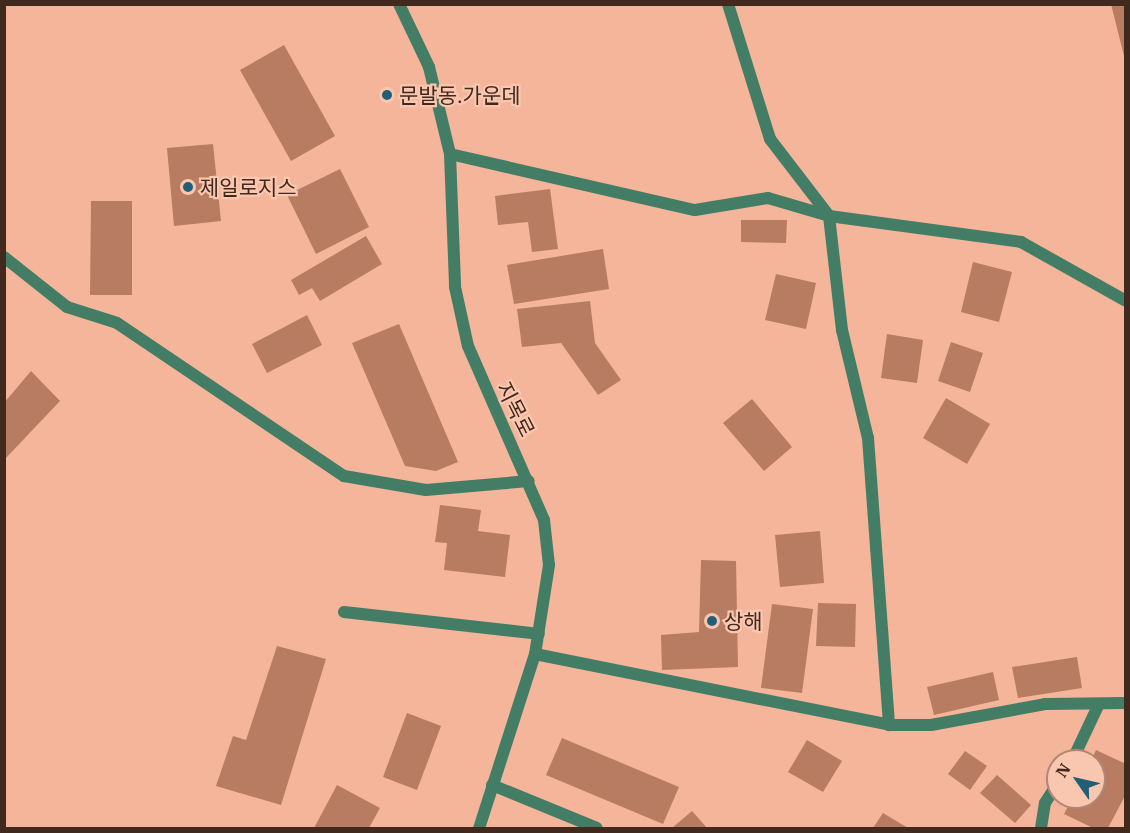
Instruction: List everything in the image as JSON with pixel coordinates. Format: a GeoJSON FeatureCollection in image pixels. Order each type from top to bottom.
{"type":"FeatureCollection","features":[{"type":"Feature","properties":{"kind":"street","name":"지목로"},"geometry":{"type":"LineString","coordinates":[[399,4],[429,67],[450,154],[455,287],[468,346],[530,481],[544,520],[549,565],[535,654],[479,828]]}},
{"type":"Feature","properties":{"kind":"street"},"geometry":{"type":"LineString","coordinates":[[728,4],[770,139],[829,216],[842,330],[867,438],[889,725]]}},
{"type":"Feature","properties":{"kind":"street"},"geometry":{"type":"LineString","coordinates":[[450,154],[695,210],[768,198],[829,216],[1021,242],[1125,301]]}},
{"type":"Feature","properties":{"kind":"street"},"geometry":{"type":"LineString","coordinates":[[4,257],[67,306],[117,323],[344,476],[426,490],[530,481]]}},
{"type":"Feature","properties":{"kind":"street"},"geometry":{"type":"LineString","coordinates":[[344,612],[539,634]]}},
{"type":"Feature","properties":{"kind":"street"},"geometry":{"type":"LineString","coordinates":[[535,654],[889,725],[931,725],[1045,704],[1125,703]]}},
{"type":"Feature","properties":{"kind":"street"},"geometry":{"type":"LineString","coordinates":[[1078,749],[1099,704]]}},
{"type":"Feature","properties":{"kind":"street"},"geometry":{"type":"LineString","coordinates":[[492,785],[597,828]]}},
{"type":"Feature","properties":{"kind":"street"},"geometry":{"type":"LineString","coordinates":[[1041,828],[1046,801]]}},
{"type":"Feature","properties":{"kind":"building"},"geometry":{"type":"Polygon","coordinates":[[[1111,4],[1126,4],[1126,60],[1125,60],[1111,4]]]}},
{"type":"Feature","properties":{"kind":"building"},"geometry":{"type":"Polygon","coordinates":[[[284,45],[335,136],[291,161],[240,70],[284,45]]]}},
{"type":"Feature","properties":{"kind":"building"},"geometry":{"type":"Polygon","coordinates":[[[213,144],[221,221],[174,226],[167,148],[213,144]]]}},
{"type":"Feature","properties":{"kind":"building"},"geometry":{"type":"Polygon","coordinates":[[[340,169],[369,227],[316,254],[287,195],[340,169]]]}},
{"type":"Feature","properties":{"kind":"building"},"geometry":{"type":"Polygon","coordinates":[[[550,189],[558,249],[532,252],[528,222],[498,225],[495,196],[550,189]]]}},
{"type":"Feature","properties":{"kind":"building"},"geometry":{"type":"Polygon","coordinates":[[[91,201],[132,201],[132,295],[90,295],[91,201]]]}},
{"type":"Feature","properties":{"kind":"building"},"geometry":{"type":"Polygon","coordinates":[[[741,220],[787,220],[786,243],[741,242],[741,220]]]}},
{"type":"Feature","properties":{"kind":"building"},"geometry":{"type":"Polygon","coordinates":[[[366,236],[382,264],[320,301],[312,288],[299,295],[291,280],[366,236]]]}},
{"type":"Feature","properties":{"kind":"building"},"geometry":{"type":"Polygon","coordinates":[[[603,249],[609,289],[514,304],[507,265],[603,249]]]}},
{"type":"Feature","properties":{"kind":"building"},"geometry":{"type":"Polygon","coordinates":[[[973,262],[1012,272],[999,322],[961,312],[973,262]]]}},
{"type":"Feature","properties":{"kind":"building"},"geometry":{"type":"Polygon","coordinates":[[[776,274],[816,283],[806,329],[765,320],[776,274]]]}},
{"type":"Feature","properties":{"kind":"building"},"geometry":{"type":"Polygon","coordinates":[[[590,301],[595,343],[621,380],[598,395],[561,343],[522,347],[517,309],[590,301]]]}},
{"type":"Feature","properties":{"kind":"building"},"geometry":{"type":"Polygon","coordinates":[[[307,315],[322,345],[267,373],[252,344],[307,315]]]}},
{"type":"Feature","properties":{"kind":"building"},"geometry":{"type":"Polygon","coordinates":[[[399,324],[458,462],[436,471],[405,466],[352,343],[399,324]]]}},
{"type":"Feature","properties":{"kind":"building"},"geometry":{"type":"Polygon","coordinates":[[[887,334],[923,340],[917,383],[881,378],[887,334]]]}},
{"type":"Feature","properties":{"kind":"building"},"geometry":{"type":"Polygon","coordinates":[[[951,342],[983,353],[970,392],[938,381],[951,342]]]}},
{"type":"Feature","properties":{"kind":"building"},"geometry":{"type":"Polygon","coordinates":[[[31,371],[60,401],[4,460],[4,403],[31,371]]]}},
{"type":"Feature","properties":{"kind":"building"},"geometry":{"type":"Polygon","coordinates":[[[946,398],[990,424],[967,464],[923,438],[946,398]]]}},
{"type":"Feature","properties":{"kind":"building"},"geometry":{"type":"Polygon","coordinates":[[[752,399],[792,447],[764,471],[723,423],[752,399]]]}},
{"type":"Feature","properties":{"kind":"building"},"geometry":{"type":"Polygon","coordinates":[[[440,505],[481,510],[478,531],[510,535],[505,577],[444,570],[447,543],[435,542],[440,505]]]}},
{"type":"Feature","properties":{"kind":"building"},"geometry":{"type":"Polygon","coordinates":[[[820,531],[824,583],[780,587],[775,535],[820,531]]]}},
{"type":"Feature","properties":{"kind":"building"},"geometry":{"type":"Polygon","coordinates":[[[701,560],[736,561],[738,667],[662,670],[661,635],[699,632],[701,560]]]}},
{"type":"Feature","properties":{"kind":"building"},"geometry":{"type":"Polygon","coordinates":[[[818,603],[856,604],[855,647],[816,646],[818,603]]]}},
{"type":"Feature","properties":{"kind":"building"},"geometry":{"type":"Polygon","coordinates":[[[772,604],[813,609],[802,693],[761,688],[772,604]]]}},
{"type":"Feature","properties":{"kind":"building"},"geometry":{"type":"Polygon","coordinates":[[[277,646],[326,659],[281,805],[216,786],[233,736],[246,740],[277,646]]]}},
{"type":"Feature","properties":{"kind":"building"},"geometry":{"type":"Polygon","coordinates":[[[1077,657],[1082,688],[1018,698],[1012,667],[1077,657]]]}},
{"type":"Feature","properties":{"kind":"building"},"geometry":{"type":"Polygon","coordinates":[[[993,672],[999,700],[934,715],[927,687],[993,672]]]}},
{"type":"Feature","properties":{"kind":"building"},"geometry":{"type":"Polygon","coordinates":[[[407,713],[441,726],[417,790],[383,777],[407,713]]]}},
{"type":"Feature","properties":{"kind":"building"},"geometry":{"type":"Polygon","coordinates":[[[562,738],[679,787],[663,824],[546,775],[562,738]]]}},
{"type":"Feature","properties":{"kind":"building"},"geometry":{"type":"Polygon","coordinates":[[[807,740],[842,761],[823,792],[788,772],[807,740]]]}},
{"type":"Feature","properties":{"kind":"building"},"geometry":{"type":"Polygon","coordinates":[[[965,751],[987,766],[970,790],[948,774],[965,751]]]}},
{"type":"Feature","properties":{"kind":"building"},"geometry":{"type":"Polygon","coordinates":[[[1106,755],[1126,764],[1126,794],[1108,828],[1093,828],[1064,814],[1067,809],[1106,809],[1106,755]]]}},
{"type":"Feature","properties":{"kind":"building"},"geometry":{"type":"Polygon","coordinates":[[[997,775],[1031,805],[1015,823],[980,793],[997,775]]]}},
{"type":"Feature","properties":{"kind":"building"},"geometry":{"type":"Polygon","coordinates":[[[337,785],[380,808],[369,828],[314,828],[337,785]]]}},
{"type":"Feature","properties":{"kind":"building"},"geometry":{"type":"Polygon","coordinates":[[[692,811],[707,828],[672,828],[692,811]]]}},
{"type":"Feature","properties":{"kind":"building"},"geometry":{"type":"Polygon","coordinates":[[[883,813],[908,828],[873,828],[883,813]]]}},
{"type":"Feature","properties":{"kind":"place","name":"문발동.가운데"},"geometry":{"type":"Point","coordinates":[387,95]}},
{"type":"Feature","properties":{"kind":"place","name":"제일로지스"},"geometry":{"type":"Point","coordinates":[188,187]}},
{"type":"Feature","properties":{"kind":"place","name":"상해"},"geometry":{"type":"Point","coordinates":[712,621]}}]}
